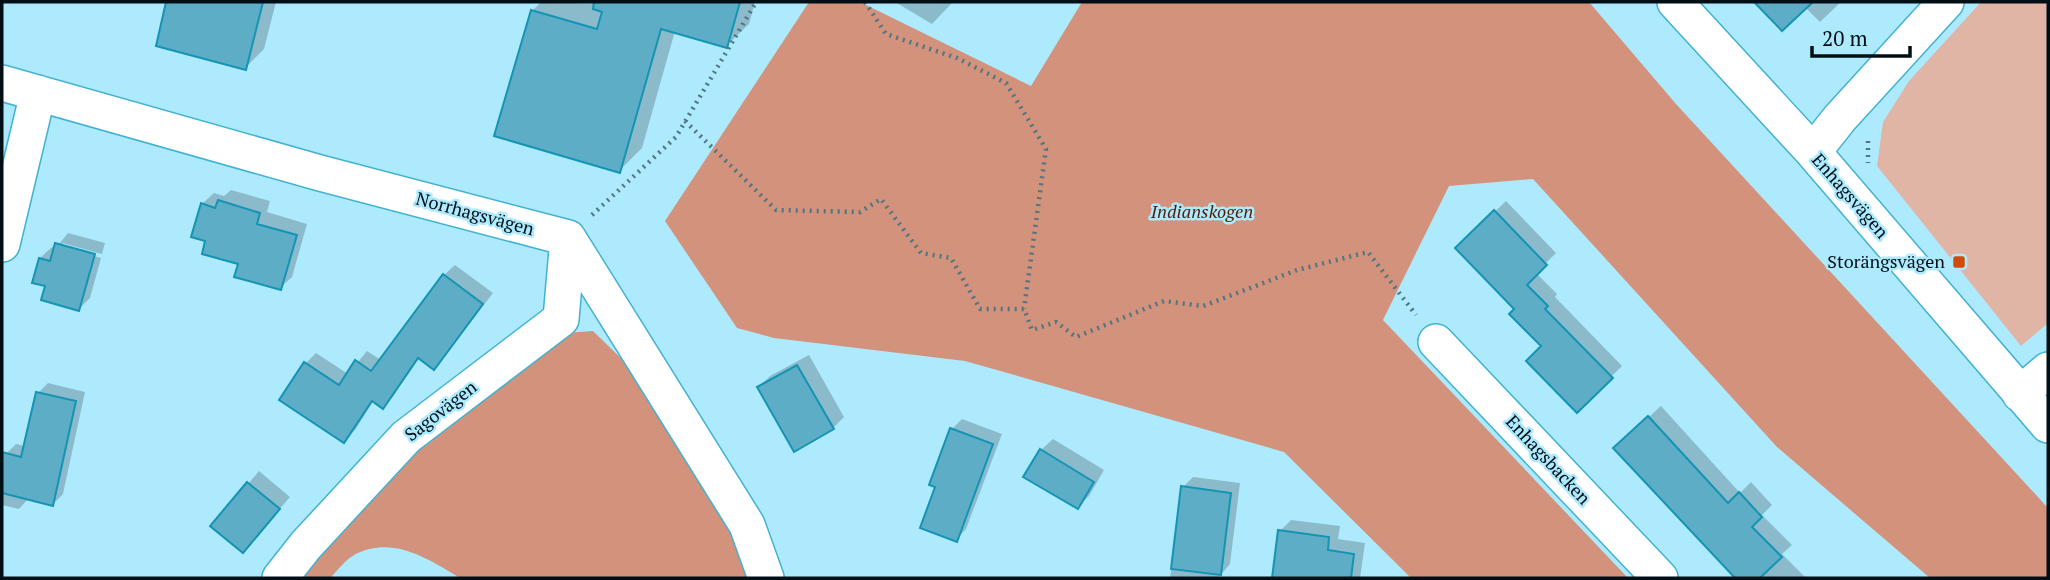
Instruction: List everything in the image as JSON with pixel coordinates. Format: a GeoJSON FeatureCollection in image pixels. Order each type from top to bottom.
{"type":"FeatureCollection","features":[{"type":"Feature","properties":{"kind":"street","name":"Enhagsvägen"},"geometry":{"type":"LineString","coordinates":[[1675,2],[1812,152],[2048,425]]}},
{"type":"Feature","properties":{"kind":"street"},"geometry":{"type":"LineString","coordinates":[[1812,152],[1946,2]]}},
{"type":"Feature","properties":{"kind":"street","name":"Norrhagsvägen"},"geometry":{"type":"LineString","coordinates":[[2,83],[333,177],[568,238]]}},
{"type":"Feature","properties":{"kind":"street"},"geometry":{"type":"LineString","coordinates":[[2,244],[38,93]]}},
{"type":"Feature","properties":{"kind":"street"},"geometry":{"type":"LineString","coordinates":[[568,238],[747,525],[766,578]]}},
{"type":"Feature","properties":{"kind":"street","name":"Sagovägen"},"geometry":{"type":"LineString","coordinates":[[280,578],[306,545],[406,438],[561,319],[568,238]]}},
{"type":"Feature","properties":{"kind":"street","name":"Enhagsbacken"},"geometry":{"type":"LineString","coordinates":[[1436,342],[1660,578]]}},
{"type":"Feature","properties":{"kind":"street"},"geometry":{"type":"LineString","coordinates":[[2021,394],[2048,370]]}},
{"type":"Feature","properties":{"kind":"path"},"geometry":{"type":"LineString","coordinates":[[568,238],[676,137],[756,2]]}},
{"type":"Feature","properties":{"kind":"path"},"geometry":{"type":"LineString","coordinates":[[865,2],[886,34],[957,58],[1006,83],[1046,149],[1024,309],[1032,330],[1056,322],[1076,337],[1164,302],[1203,306],[1297,270],[1368,252],[1436,342]]}},
{"type":"Feature","properties":{"kind":"path"},"geometry":{"type":"LineString","coordinates":[[685,121],[776,210],[860,212],[881,199],[921,253],[951,258],[980,309],[1024,309]]}},
{"type":"Feature","properties":{"kind":"shaded area"},"geometry":{"type":"Polygon","coordinates":[[[1981,2],[2048,2],[2048,323],[2021,346],[1877,166],[1883,122],[1909,81],[1981,2]]]}},
{"type":"Feature","properties":{"kind":"green space","name":"Indianskogen"},"geometry":{"type":"Polygon","coordinates":[[[809,2],[860,2],[1031,86],[1082,2],[1589,2],[1676,104],[2048,508],[2048,578],[1930,578],[1777,447],[1533,179],[1449,186],[1383,320],[1628,578],[1411,578],[1284,452],[965,361],[774,338],[737,328],[665,221],[809,2]]]}},
{"type":"Feature","properties":{"kind":"green space"},"geometry":{"type":"Polygon","coordinates":[[[593,331],[634,371],[730,517],[748,578],[460,578],[422,557],[396,548],[382,547],[354,555],[330,578],[295,578],[423,442],[563,333],[593,331]]]}},
{"type":"Feature","properties":{"kind":"building"},"geometry":{"type":"Polygon","coordinates":[[[166,2],[263,2],[246,70],[156,46],[166,2]]]}},
{"type":"Feature","properties":{"kind":"building"},"geometry":{"type":"Polygon","coordinates":[[[594,2],[740,2],[727,48],[661,29],[620,173],[494,136],[531,10],[597,29],[602,12],[593,9],[594,2]]]}},
{"type":"Feature","properties":{"kind":"building"},"geometry":{"type":"Polygon","coordinates":[[[1754,2],[1813,2],[1782,31],[1754,2]]]}},
{"type":"Feature","properties":{"kind":"building"},"geometry":{"type":"Polygon","coordinates":[[[218,200],[260,213],[257,224],[297,235],[281,290],[234,277],[238,264],[202,254],[205,241],[191,237],[201,203],[215,208],[218,200]]]}},
{"type":"Feature","properties":{"kind":"building"},"geometry":{"type":"Polygon","coordinates":[[[1494,210],[1547,265],[1527,285],[1548,306],[1545,309],[1613,378],[1577,413],[1526,361],[1541,346],[1509,314],[1514,309],[1455,248],[1494,210]]]}},
{"type":"Feature","properties":{"kind":"building"},"geometry":{"type":"Polygon","coordinates":[[[55,243],[95,254],[79,311],[41,300],[45,286],[32,283],[39,258],[50,261],[55,243]]]}},
{"type":"Feature","properties":{"kind":"building"},"geometry":{"type":"Polygon","coordinates":[[[443,274],[483,304],[434,370],[418,358],[383,409],[372,401],[344,443],[279,400],[304,362],[339,385],[355,360],[371,371],[443,274]]]}},
{"type":"Feature","properties":{"kind":"building"},"geometry":{"type":"Polygon","coordinates":[[[797,365],[834,429],[794,452],[757,387],[797,365]]]}},
{"type":"Feature","properties":{"kind":"building"},"geometry":{"type":"Polygon","coordinates":[[[36,392],[76,401],[53,506],[2,493],[2,452],[21,457],[36,392]]]}},
{"type":"Feature","properties":{"kind":"building"},"geometry":{"type":"Polygon","coordinates":[[[1648,416],[1728,503],[1739,492],[1762,517],[1752,527],[1782,557],[1760,578],[1735,578],[1613,448],[1648,416]]]}},
{"type":"Feature","properties":{"kind":"building"},"geometry":{"type":"Polygon","coordinates":[[[950,428],[993,444],[957,542],[920,528],[935,487],[929,485],[950,428]]]}},
{"type":"Feature","properties":{"kind":"building"},"geometry":{"type":"Polygon","coordinates":[[[1040,449],[1094,482],[1078,509],[1023,477],[1040,449]]]}},
{"type":"Feature","properties":{"kind":"building"},"geometry":{"type":"Polygon","coordinates":[[[247,482],[280,509],[243,553],[210,526],[247,482]]]}},
{"type":"Feature","properties":{"kind":"building"},"geometry":{"type":"Polygon","coordinates":[[[1181,486],[1231,493],[1221,575],[1171,569],[1181,486]]]}},
{"type":"Feature","properties":{"kind":"building"},"geometry":{"type":"Polygon","coordinates":[[[1278,530],[1329,537],[1328,550],[1354,554],[1351,578],[1272,578],[1278,530]]]}},
{"type":"Feature","properties":{"kind":"place","name":"Storängsvägen"},"geometry":{"type":"Point","coordinates":[1959,262]}}]}
